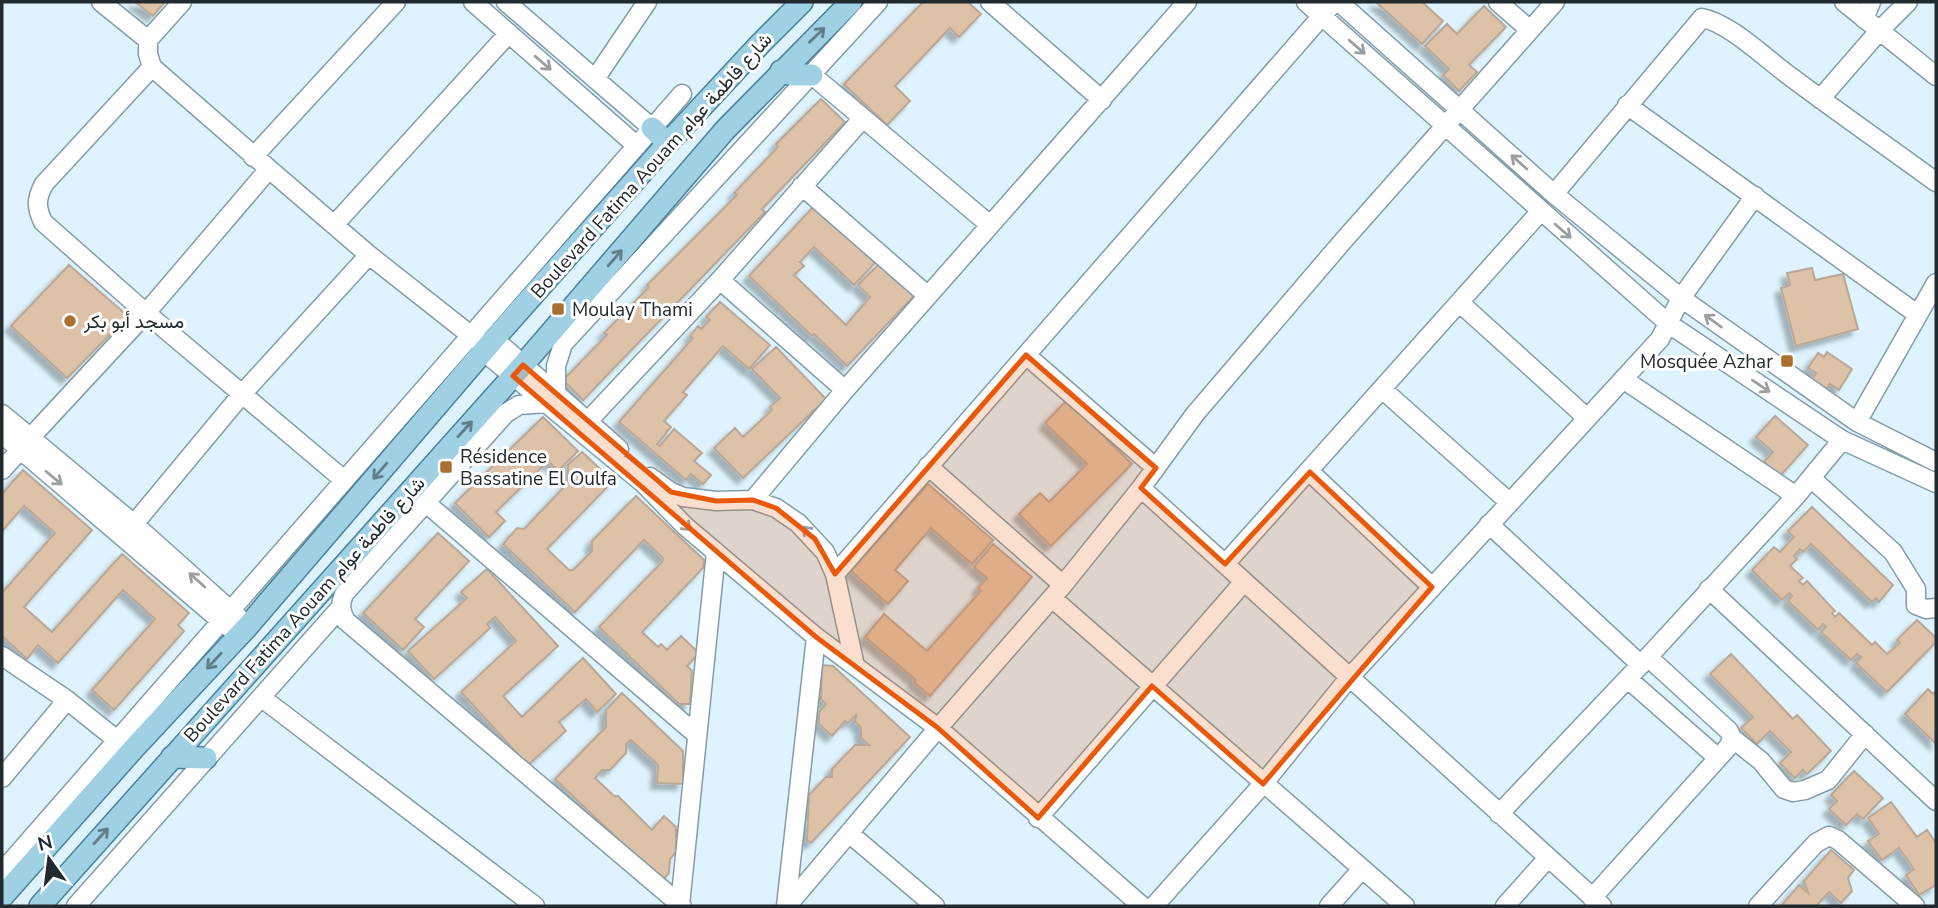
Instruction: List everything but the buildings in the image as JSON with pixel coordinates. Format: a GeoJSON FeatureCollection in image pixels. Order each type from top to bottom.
{"type":"FeatureCollection","features":[{"type":"Feature","properties":{"kind":"main road","name":"Boulevard Fatima Aouam شارع فاطمة عوام"},"geometry":{"type":"LineString","coordinates":[[2,897],[243,631],[483,343],[802,2]]}},
{"type":"Feature","properties":{"kind":"main road","name":"Boulevard Fatima Aouam شارع فاطمة عوام"},"geometry":{"type":"LineString","coordinates":[[40,906],[172,757],[419,497],[518,371],[725,130],[780,71],[851,2]]}},
{"type":"Feature","properties":{"kind":"main road"},"geometry":{"type":"LineString","coordinates":[[780,71],[793,75],[812,75]]}},
{"type":"Feature","properties":{"kind":"main road"},"geometry":{"type":"LineString","coordinates":[[652,128],[668,143]]}},
{"type":"Feature","properties":{"kind":"main road"},"geometry":{"type":"LineString","coordinates":[[172,757],[206,758]]}},
{"type":"Feature","properties":{"kind":"street"},"geometry":{"type":"LineString","coordinates":[[101,2],[148,40]]}},
{"type":"Feature","properties":{"kind":"street"},"geometry":{"type":"LineString","coordinates":[[182,2],[148,40],[148,54],[152,66],[253,157],[369,255],[551,398],[685,526],[816,637],[937,728],[1142,906]]}},
{"type":"Feature","properties":{"kind":"street"},"geometry":{"type":"LineString","coordinates":[[253,157],[396,2]]}},
{"type":"Feature","properties":{"kind":"street"},"geometry":{"type":"LineString","coordinates":[[473,2],[637,145]]}},
{"type":"Feature","properties":{"kind":"street"},"geometry":{"type":"LineString","coordinates":[[506,2],[652,128]]}},
{"type":"Feature","properties":{"kind":"street"},"geometry":{"type":"LineString","coordinates":[[595,79],[647,2]]}},
{"type":"Feature","properties":{"kind":"street"},"geometry":{"type":"LineString","coordinates":[[551,398],[563,344],[878,2]]}},
{"type":"Feature","properties":{"kind":"street"},"geometry":{"type":"LineString","coordinates":[[990,2],[1102,100]]}},
{"type":"Feature","properties":{"kind":"street"},"geometry":{"type":"LineString","coordinates":[[753,500],[845,390],[1188,2]]}},
{"type":"Feature","properties":{"kind":"street"},"geometry":{"type":"LineString","coordinates":[[1306,2],[1668,324],[1842,440],[1936,484]]}},
{"type":"Feature","properties":{"kind":"street"},"geometry":{"type":"LineString","coordinates":[[835,574],[1337,2],[1554,194],[1681,298],[1857,422],[1936,462]]}},
{"type":"Feature","properties":{"kind":"street"},"geometry":{"type":"LineString","coordinates":[[1498,2],[1530,30]]}},
{"type":"Feature","properties":{"kind":"street"},"geometry":{"type":"LineString","coordinates":[[786,906],[1057,591],[1141,488],[1203,404],[1555,2]]}},
{"type":"Feature","properties":{"kind":"street"},"geometry":{"type":"LineString","coordinates":[[1844,2],[1936,76]]}},
{"type":"Feature","properties":{"kind":"street"},"geometry":{"type":"LineString","coordinates":[[1864,19],[1871,2]]}},
{"type":"Feature","properties":{"kind":"street"},"geometry":{"type":"LineString","coordinates":[[1820,99],[1908,2]]}},
{"type":"Feature","properties":{"kind":"street"},"geometry":{"type":"LineString","coordinates":[[1554,194],[1702,18],[1715,20],[1729,29],[1936,183]]}},
{"type":"Feature","properties":{"kind":"street"},"geometry":{"type":"LineString","coordinates":[[334,225],[509,33]]}},
{"type":"Feature","properties":{"kind":"street"},"geometry":{"type":"LineString","coordinates":[[152,66],[44,184],[36,203],[43,222],[146,313],[345,480]]}},
{"type":"Feature","properties":{"kind":"street"},"geometry":{"type":"LineString","coordinates":[[812,75],[990,225]]}},
{"type":"Feature","properties":{"kind":"street"},"geometry":{"type":"LineString","coordinates":[[2,872],[345,480],[483,343],[637,145],[682,94]]}},
{"type":"Feature","properties":{"kind":"street"},"geometry":{"type":"LineString","coordinates":[[1627,105],[1917,314]]}},
{"type":"Feature","properties":{"kind":"street"},"geometry":{"type":"LineString","coordinates":[[588,421],[720,280],[863,117]]}},
{"type":"Feature","properties":{"kind":"street"},"geometry":{"type":"LineString","coordinates":[[2,470],[146,313],[269,169]]}},
{"type":"Feature","properties":{"kind":"street"},"geometry":{"type":"LineString","coordinates":[[802,186],[928,296]]}},
{"type":"Feature","properties":{"kind":"street"},"geometry":{"type":"LineString","coordinates":[[1154,906],[1263,784],[1349,678],[1660,339],[1681,298],[1755,196]]}},
{"type":"Feature","properties":{"kind":"street"},"geometry":{"type":"LineString","coordinates":[[1225,564],[1540,212]]}},
{"type":"Feature","properties":{"kind":"street"},"geometry":{"type":"LineString","coordinates":[[134,524],[242,394],[369,255]]}},
{"type":"Feature","properties":{"kind":"street"},"geometry":{"type":"LineString","coordinates":[[720,280],[845,390]]}},
{"type":"Feature","properties":{"kind":"street"},"geometry":{"type":"LineString","coordinates":[[1857,422],[1936,283]]}},
{"type":"Feature","properties":{"kind":"street"},"geometry":{"type":"LineString","coordinates":[[1460,303],[1586,417]]}},
{"type":"Feature","properties":{"kind":"street"},"geometry":{"type":"LineString","coordinates":[[1026,355],[1156,468]]}},
{"type":"Feature","properties":{"kind":"street"},"geometry":{"type":"LineString","coordinates":[[1623,379],[1796,496]]}},
{"type":"Feature","properties":{"kind":"street"},"geometry":{"type":"LineString","coordinates":[[1382,389],[1509,502]]}},
{"type":"Feature","properties":{"kind":"street"},"geometry":{"type":"LineString","coordinates":[[76,906],[341,607],[344,594],[419,497],[506,413],[519,405],[551,398],[588,421],[671,492],[683,497],[716,501],[753,500],[776,508],[798,523],[825,552],[835,574],[855,666]]}},
{"type":"Feature","properties":{"kind":"street"},"geometry":{"type":"LineString","coordinates":[[2,414],[25,444],[243,631]]}},
{"type":"Feature","properties":{"kind":"street"},"geometry":{"type":"LineString","coordinates":[[2,434],[25,444],[134,524],[226,616]]}},
{"type":"Feature","properties":{"kind":"street"},"geometry":{"type":"LineString","coordinates":[[1499,814],[1645,661],[1796,496],[1842,440]]}},
{"type":"Feature","properties":{"kind":"street"},"geometry":{"type":"LineString","coordinates":[[928,466],[1152,686],[1263,784],[1328,836],[1405,906]]}},
{"type":"Feature","properties":{"kind":"street"},"geometry":{"type":"LineString","coordinates":[[1310,472],[1432,587]]}},
{"type":"Feature","properties":{"kind":"street"},"geometry":{"type":"LineString","coordinates":[[1811,478],[1893,552],[1916,589],[1916,605],[1926,609],[1936,608]]}},
{"type":"Feature","properties":{"kind":"street"},"geometry":{"type":"LineString","coordinates":[[1141,488],[1597,902],[1729,746],[1732,738]]}},
{"type":"Feature","properties":{"kind":"street"},"geometry":{"type":"LineString","coordinates":[[419,497],[697,735]]}},
{"type":"Feature","properties":{"kind":"street"},"geometry":{"type":"LineString","coordinates":[[1489,524],[1729,731],[1732,738],[1761,761],[1784,789],[1793,792],[1805,790],[1828,780],[1865,734]]}},
{"type":"Feature","properties":{"kind":"street"},"geometry":{"type":"LineString","coordinates":[[681,906],[716,552]]}},
{"type":"Feature","properties":{"kind":"street"},"geometry":{"type":"LineString","coordinates":[[1038,818],[1243,583]]}},
{"type":"Feature","properties":{"kind":"street"},"geometry":{"type":"LineString","coordinates":[[1709,589],[1936,801]]}},
{"type":"Feature","properties":{"kind":"street"},"geometry":{"type":"LineString","coordinates":[[341,607],[346,621],[681,906]]}},
{"type":"Feature","properties":{"kind":"street"},"geometry":{"type":"LineString","coordinates":[[786,906],[816,637]]}},
{"type":"Feature","properties":{"kind":"street"},"geometry":{"type":"LineString","coordinates":[[2,656],[66,700],[117,740]]}},
{"type":"Feature","properties":{"kind":"street"},"geometry":{"type":"LineString","coordinates":[[1628,679],[1718,758]]}},
{"type":"Feature","properties":{"kind":"street"},"geometry":{"type":"LineString","coordinates":[[262,698],[535,906]]}},
{"type":"Feature","properties":{"kind":"street"},"geometry":{"type":"LineString","coordinates":[[2,778],[66,700]]}},
{"type":"Feature","properties":{"kind":"street"},"geometry":{"type":"LineString","coordinates":[[850,834],[935,906]]}},
{"type":"Feature","properties":{"kind":"street"},"geometry":{"type":"LineString","coordinates":[[1758,906],[1816,843],[1829,836],[1838,840],[1915,906]]}},
{"type":"Feature","properties":{"kind":"street"},"geometry":{"type":"LineString","coordinates":[[1505,906],[1547,859]]}},
{"type":"Feature","properties":{"kind":"street"},"geometry":{"type":"LineString","coordinates":[[1329,906],[1362,869]]}},
{"type":"Feature","properties":{"kind":"highlighted area"},"geometry":{"type":"Polygon","coordinates":[[[1026,355],[1156,468],[1141,488],[1225,564],[1310,472],[1432,587],[1263,784],[1152,686],[1038,818],[938,728],[816,637],[513,376],[523,365],[671,492],[716,501],[753,500],[776,508],[815,539],[835,574],[1026,355]]]}},
{"type":"Feature","properties":{"kind":"place","name":"Moulay Thami"},"geometry":{"type":"Point","coordinates":[558,309]}},
{"type":"Feature","properties":{"kind":"place","name":"مسجد أبو بكر"},"geometry":{"type":"Point","coordinates":[70,321]}},
{"type":"Feature","properties":{"kind":"place","name":"Mosquée Azhar"},"geometry":{"type":"Point","coordinates":[1787,361]}},
{"type":"Feature","properties":{"kind":"place","name":"Résidence Bassatine El Oulfa"},"geometry":{"type":"Point","coordinates":[446,467]}}]}
